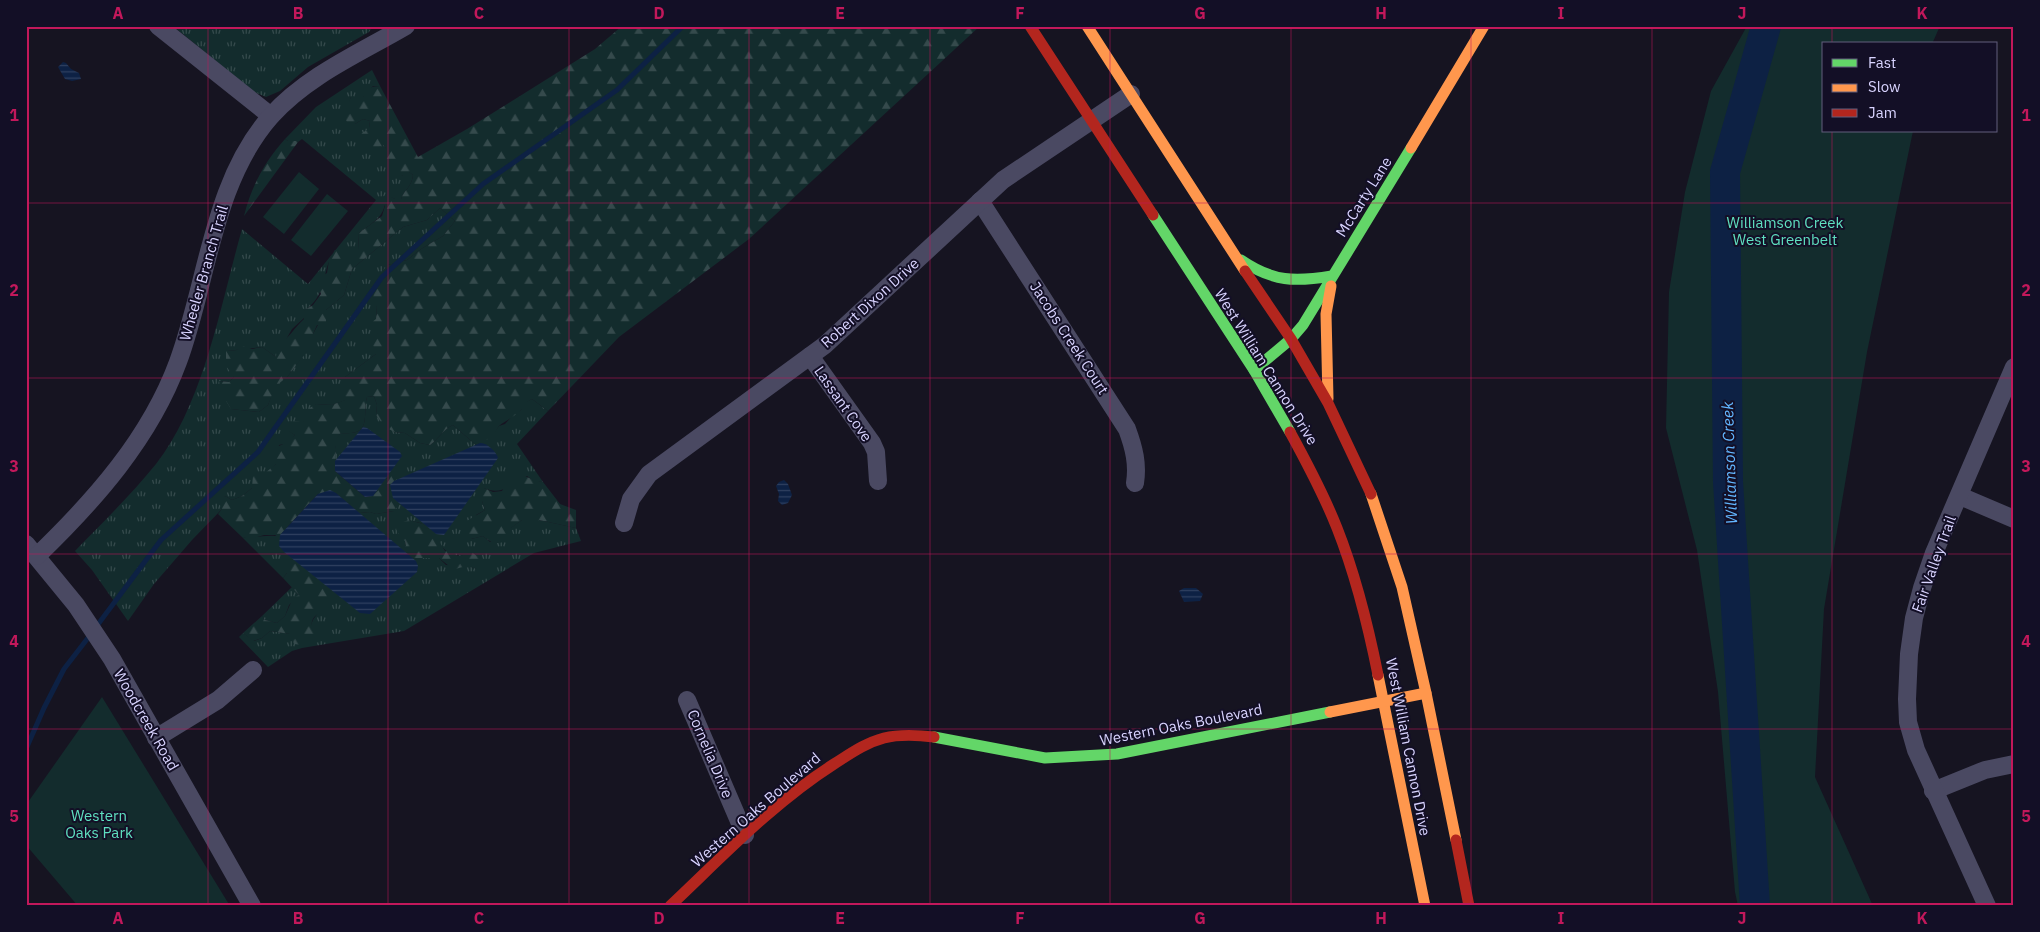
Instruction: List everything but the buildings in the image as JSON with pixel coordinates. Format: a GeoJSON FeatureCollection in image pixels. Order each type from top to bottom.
{"type":"FeatureCollection","features":[{"type":"Feature","properties":{"kind":"main road","name":"West William Cannon Drive"},"geometry":{"type":"LineString","coordinates":[[1030,26],[1254,370],[1288,425],[1314,476],[1337,528],[1359,594],[1384,702],[1425,906]]}},
{"type":"Feature","properties":{"kind":"main road","name":"West William Cannon Drive"},"geometry":{"type":"LineString","coordinates":[[1087,26],[1232,253],[1291,339],[1328,404],[1371,494],[1402,587],[1426,693],[1469,906]]}},
{"type":"Feature","properties":{"kind":"main road","name":"McCarty Lane"},"geometry":{"type":"LineString","coordinates":[[1254,370],[1291,339],[1304,324],[1484,26]]}},
{"type":"Feature","properties":{"kind":"main road"},"geometry":{"type":"LineString","coordinates":[[1232,253],[1254,270],[1268,277],[1304,280],[1332,276],[1326,314],[1328,404]]}},
{"type":"Feature","properties":{"kind":"main road","name":"Western Oaks Boulevard"},"geometry":{"type":"LineString","coordinates":[[670,906],[745,835],[808,781],[862,746],[885,738],[913,735],[940,737],[1045,758],[1118,754],[1357,705],[1384,702],[1426,693]]}},
{"type":"Feature","properties":{"kind":"street"},"geometry":{"type":"LineString","coordinates":[[158,26],[271,116]]}},
{"type":"Feature","properties":{"kind":"street","name":"Wheeler Branch Trail"},"geometry":{"type":"LineString","coordinates":[[32,550],[125,460],[156,413],[179,360],[227,194],[249,149],[271,116],[322,73],[396,29]]}},
{"type":"Feature","properties":{"kind":"street","name":"Robert Dixon Drive"},"geometry":{"type":"LineString","coordinates":[[624,523],[631,499],[649,474],[810,356],[856,317],[1003,180],[1131,94]]}},
{"type":"Feature","properties":{"kind":"street","name":"Jacobs Creek Court"},"geometry":{"type":"LineString","coordinates":[[980,200],[1127,429],[1135,450],[1137,470],[1135,483]]}},
{"type":"Feature","properties":{"kind":"street","name":"Lassant Cove"},"geometry":{"type":"LineString","coordinates":[[810,356],[872,443],[876,452],[878,481]]}},
{"type":"Feature","properties":{"kind":"street","name":"Fair Valley Trail"},"geometry":{"type":"LineString","coordinates":[[1987,906],[1933,791],[1916,750],[1908,722],[1909,654],[1914,618],[1934,553],[2014,367]]}},
{"type":"Feature","properties":{"kind":"street"},"geometry":{"type":"LineString","coordinates":[[1960,496],[2014,519]]}},
{"type":"Feature","properties":{"kind":"street","name":"Woodcreek Road"},"geometry":{"type":"LineString","coordinates":[[32,550],[76,605],[112,659],[252,906]]}},
{"type":"Feature","properties":{"kind":"street"},"geometry":{"type":"LineString","coordinates":[[156,738],[218,700],[253,670]]}},
{"type":"Feature","properties":{"kind":"street","name":"Cornelia Drive"},"geometry":{"type":"LineString","coordinates":[[687,700],[745,835]]}},
{"type":"Feature","properties":{"kind":"street"},"geometry":{"type":"LineString","coordinates":[[1933,791],[1985,770],[2014,764]]}},
{"type":"Feature","properties":{"kind":"green space"},"geometry":{"type":"Polygon","coordinates":[[[173,26],[373,26],[369,32],[308,67],[280,91],[266,97],[254,92],[173,26]]]}},
{"type":"Feature","properties":{"kind":"green space"},"geometry":{"type":"Polygon","coordinates":[[[622,26],[980,26],[749,239],[619,337],[548,411],[532,399],[521,410],[499,426],[495,433],[476,445],[453,425],[446,429],[430,445],[420,443],[405,433],[394,432],[384,426],[376,415],[377,405],[374,396],[367,397],[362,428],[351,433],[341,433],[335,441],[335,471],[365,497],[369,497],[377,492],[391,473],[395,474],[399,478],[394,481],[393,498],[400,504],[394,511],[376,514],[370,512],[359,513],[336,493],[318,494],[280,535],[264,535],[251,539],[242,537],[218,514],[222,509],[219,503],[225,496],[232,500],[242,496],[252,488],[253,474],[265,473],[276,464],[270,460],[270,450],[295,435],[288,431],[293,421],[303,422],[305,411],[316,404],[332,405],[345,400],[338,390],[345,377],[376,354],[372,342],[378,333],[372,331],[368,325],[376,319],[377,305],[373,297],[379,274],[388,265],[407,260],[443,236],[455,221],[440,208],[427,220],[403,227],[352,269],[344,295],[326,310],[326,325],[317,325],[313,334],[314,342],[288,376],[276,386],[268,405],[259,412],[231,409],[223,396],[219,381],[229,382],[234,377],[226,366],[226,351],[237,350],[244,346],[252,349],[262,347],[276,357],[277,345],[288,337],[304,319],[303,311],[313,305],[321,294],[316,280],[327,273],[329,260],[335,250],[358,250],[359,233],[382,216],[385,206],[381,200],[386,194],[395,199],[401,199],[411,182],[413,175],[409,172],[402,176],[387,168],[382,159],[386,149],[384,145],[375,147],[360,142],[360,135],[369,128],[370,121],[363,119],[355,124],[347,122],[343,115],[351,97],[363,97],[370,88],[380,86],[418,157],[467,129],[595,49],[622,26]]]}},
{"type":"Feature","properties":{"kind":"green space","name":"Williamson Creek West Greenbelt"},"geometry":{"type":"Polygon","coordinates":[[[1747,26],[1940,26],[1933,42],[1822,42],[1822,132],[1913,132],[1867,352],[1824,609],[1815,777],[1873,906],[1738,906],[1735,892],[1718,692],[1697,550],[1666,428],[1669,292],[1685,192],[1711,91],[1747,26]]]}},
{"type":"Feature","properties":{"kind":"green space"},"geometry":{"type":"Polygon","coordinates":[[[372,70],[380,86],[373,86],[363,97],[351,97],[348,106],[355,124],[363,119],[370,121],[369,128],[384,145],[402,176],[408,171],[413,175],[410,185],[401,199],[395,199],[386,195],[382,213],[359,233],[358,250],[336,250],[376,200],[302,139],[298,142],[285,139],[316,107],[372,70]]]}},
{"type":"Feature","properties":{"kind":"green space"},"geometry":{"type":"Polygon","coordinates":[[[285,139],[298,142],[244,216],[260,175],[271,156],[285,139]]]}},
{"type":"Feature","properties":{"kind":"green space"},"geometry":{"type":"Polygon","coordinates":[[[299,172],[319,189],[284,234],[263,217],[299,172]]]}},
{"type":"Feature","properties":{"kind":"green space"},"geometry":{"type":"Polygon","coordinates":[[[327,194],[348,211],[311,256],[291,240],[327,194]]]}},
{"type":"Feature","properties":{"kind":"green space"},"geometry":{"type":"Polygon","coordinates":[[[440,208],[455,221],[443,236],[407,260],[388,265],[377,305],[378,333],[376,354],[345,377],[346,400],[332,405],[316,404],[303,422],[289,431],[295,435],[289,443],[279,445],[276,464],[242,496],[232,500],[225,496],[222,509],[154,584],[128,621],[92,570],[75,551],[156,464],[173,439],[187,412],[199,382],[218,320],[242,229],[308,284],[334,252],[327,266],[321,290],[312,304],[304,311],[304,318],[292,329],[276,357],[262,347],[227,351],[234,377],[229,382],[220,381],[231,409],[259,412],[268,405],[275,386],[288,376],[313,342],[313,334],[326,310],[344,295],[352,269],[403,227],[427,220],[440,208]]]}},
{"type":"Feature","properties":{"kind":"green space"},"geometry":{"type":"Polygon","coordinates":[[[374,396],[377,405],[376,415],[394,432],[405,433],[420,443],[430,445],[446,429],[453,425],[476,445],[494,433],[499,426],[505,424],[513,415],[521,410],[524,403],[532,399],[548,411],[517,444],[543,482],[534,481],[527,476],[501,490],[496,491],[484,488],[482,501],[485,510],[476,515],[471,539],[483,536],[490,542],[522,520],[539,520],[576,528],[581,541],[534,553],[404,631],[302,648],[292,651],[268,667],[239,637],[243,633],[254,641],[262,638],[270,631],[291,634],[312,630],[312,622],[319,612],[287,573],[283,578],[242,537],[275,536],[336,493],[359,513],[370,512],[376,514],[394,511],[334,467],[336,449],[334,441],[341,433],[351,433],[362,428],[367,397],[374,396]],[[409,520],[405,541],[406,546],[417,557],[439,558],[446,565],[468,566],[477,569],[464,556],[445,550],[423,524],[409,520]]]}},
{"type":"Feature","properties":{"kind":"green space"},"geometry":{"type":"Polygon","coordinates":[[[518,474],[543,482],[560,504],[576,510],[576,528],[539,520],[531,524],[522,520],[511,528],[509,540],[502,543],[489,541],[483,536],[471,539],[463,533],[465,522],[485,510],[482,501],[478,497],[478,491],[484,488],[493,492],[502,491],[511,476],[518,474]]]}},
{"type":"Feature","properties":{"kind":"green space"},"geometry":{"type":"Polygon","coordinates":[[[409,520],[423,524],[441,536],[439,541],[445,551],[452,551],[457,556],[464,556],[471,552],[485,561],[483,567],[477,569],[463,567],[454,570],[439,558],[412,558],[402,549],[406,546],[405,541],[396,529],[400,523],[409,520]]]}},
{"type":"Feature","properties":{"kind":"green space"},"geometry":{"type":"Polygon","coordinates":[[[295,561],[327,586],[327,609],[318,613],[312,623],[314,631],[318,635],[313,641],[305,645],[294,644],[290,634],[270,631],[262,638],[253,641],[243,633],[262,616],[265,620],[277,623],[285,616],[293,598],[299,595],[283,578],[287,573],[286,563],[295,561]]]}},
{"type":"Feature","properties":{"kind":"green space"},"geometry":{"type":"Polygon","coordinates":[[[292,587],[299,595],[289,605],[285,616],[277,623],[265,620],[262,616],[292,587]]]}},
{"type":"Feature","properties":{"kind":"green space","name":"Western Oaks Park"},"geometry":{"type":"Polygon","coordinates":[[[102,697],[230,906],[78,906],[26,845],[26,805],[102,697]]]}},
{"type":"Feature","properties":{"kind":"water"},"geometry":{"type":"Polygon","coordinates":[[[63,62],[79,73],[81,79],[72,81],[65,79],[58,67],[63,62]]]}},
{"type":"Feature","properties":{"kind":"water"},"geometry":{"type":"Polygon","coordinates":[[[363,427],[400,452],[402,456],[373,496],[365,497],[335,471],[335,461],[363,427]]]}},
{"type":"Feature","properties":{"kind":"water"},"geometry":{"type":"Polygon","coordinates":[[[480,443],[491,448],[498,458],[444,535],[436,534],[393,498],[390,485],[394,481],[480,443]]]}},
{"type":"Feature","properties":{"kind":"water"},"geometry":{"type":"Polygon","coordinates":[[[784,480],[788,484],[792,495],[788,503],[782,505],[778,501],[779,494],[776,486],[784,480]]]}},
{"type":"Feature","properties":{"kind":"water"},"geometry":{"type":"Polygon","coordinates":[[[330,490],[336,493],[416,561],[418,566],[417,572],[370,614],[360,613],[279,546],[280,535],[318,494],[330,490]]]}},
{"type":"Feature","properties":{"kind":"water"},"geometry":{"type":"Polygon","coordinates":[[[1184,588],[1196,588],[1203,594],[1200,601],[1184,602],[1179,591],[1184,588]]]}},
{"type":"Feature","properties":{"kind":"waterway"},"geometry":{"type":"LineString","coordinates":[[96,627],[161,540],[258,452],[382,277],[483,184],[617,90],[683,26]]}},
{"type":"Feature","properties":{"kind":"waterway","name":"Williamson Creek"},"geometry":{"type":"LineString","coordinates":[[1755,906],[1728,482],[1725,172],[1766,26]]}},
{"type":"Feature","properties":{"kind":"waterway"},"geometry":{"type":"LineString","coordinates":[[26,749],[64,669],[91,634]]}},
{"type":"Feature","properties":{"kind":"traffic: fast"},"geometry":{"type":"LineString","coordinates":[[1254,370],[1291,339],[1303,325],[1411,148]]}},
{"type":"Feature","properties":{"kind":"traffic: fast"},"geometry":{"type":"LineString","coordinates":[[1153,215],[1254,370],[1290,432]]}},
{"type":"Feature","properties":{"kind":"traffic: fast"},"geometry":{"type":"LineString","coordinates":[[1241,260],[1264,273],[1285,278],[1307,279],[1332,276]]}},
{"type":"Feature","properties":{"kind":"traffic: fast"},"geometry":{"type":"LineString","coordinates":[[934,737],[1045,758],[1117,754],[1330,712]]}},
{"type":"Feature","properties":{"kind":"traffic: slow"},"geometry":{"type":"LineString","coordinates":[[1087,26],[1245,271]]}},
{"type":"Feature","properties":{"kind":"traffic: slow"},"geometry":{"type":"LineString","coordinates":[[1411,148],[1484,26]]}},
{"type":"Feature","properties":{"kind":"traffic: slow"},"geometry":{"type":"LineString","coordinates":[[1328,399],[1326,314],[1331,286]]}},
{"type":"Feature","properties":{"kind":"traffic: slow"},"geometry":{"type":"LineString","coordinates":[[1371,494],[1402,587],[1456,840]]}},
{"type":"Feature","properties":{"kind":"traffic: slow"},"geometry":{"type":"LineString","coordinates":[[1378,675],[1425,906]]}},
{"type":"Feature","properties":{"kind":"traffic: slow"},"geometry":{"type":"LineString","coordinates":[[1330,712],[1426,693]]}},
{"type":"Feature","properties":{"kind":"traffic: jam"},"geometry":{"type":"LineString","coordinates":[[1030,26],[1153,215]]}},
{"type":"Feature","properties":{"kind":"traffic: jam"},"geometry":{"type":"LineString","coordinates":[[1245,271],[1291,339],[1328,403],[1371,494]]}},
{"type":"Feature","properties":{"kind":"traffic: jam"},"geometry":{"type":"LineString","coordinates":[[1290,432],[1321,491],[1344,546],[1361,601],[1378,675]]}},
{"type":"Feature","properties":{"kind":"traffic: jam"},"geometry":{"type":"LineString","coordinates":[[670,906],[769,813],[834,764],[864,746],[884,738],[909,735],[934,737]]}},
{"type":"Feature","properties":{"kind":"traffic: jam"},"geometry":{"type":"LineString","coordinates":[[1456,840],[1469,906]]}}]}
